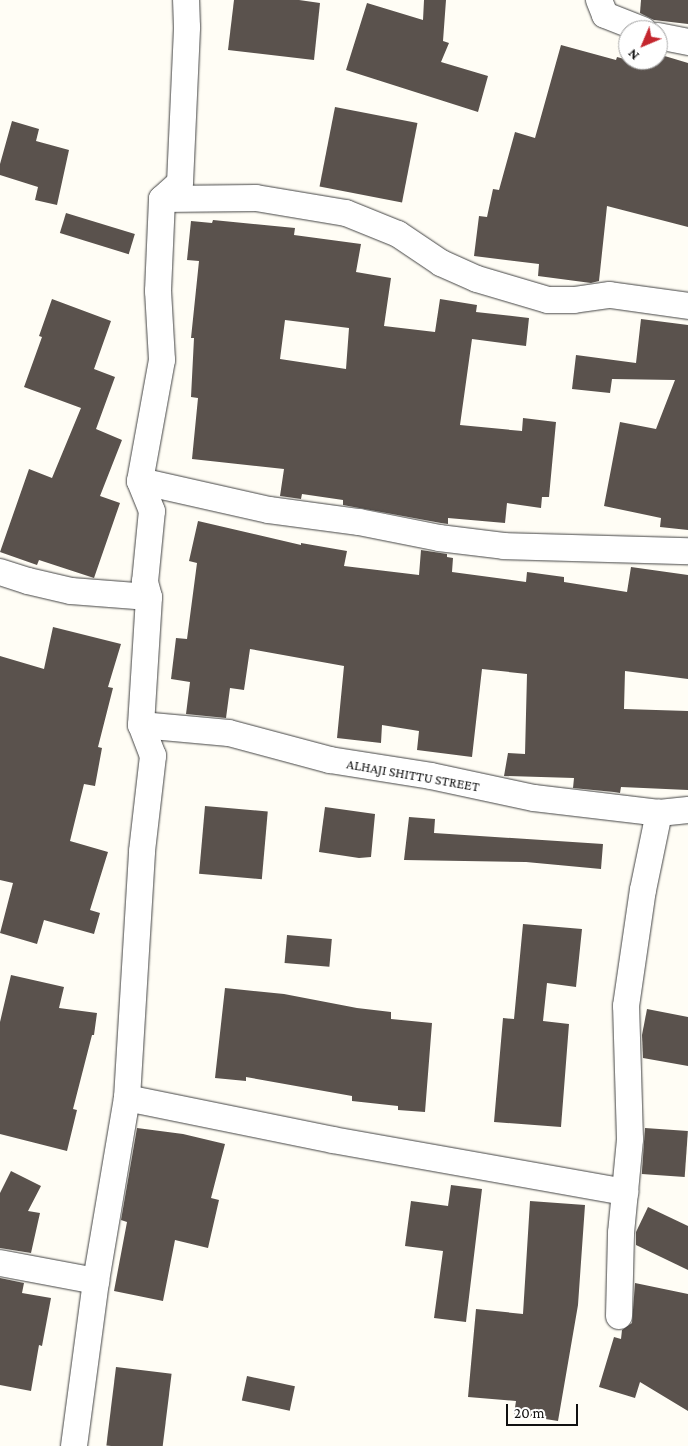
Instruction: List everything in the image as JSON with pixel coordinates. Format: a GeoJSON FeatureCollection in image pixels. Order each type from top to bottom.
{"type":"FeatureCollection","features":[{"type":"Feature","properties":{"kind":"street"},"geometry":{"type":"LineString","coordinates":[[74,1446],[96,1281],[127,1098],[142,851],[153,756],[141,725],[149,597],[145,582],[152,511],[140,481],[162,360],[158,291],[162,199],[180,183],[188,27],[186,0]]}},
{"type":"Feature","properties":{"kind":"street"},"geometry":{"type":"LineString","coordinates":[[599,0],[605,15],[618,20]]}},
{"type":"Feature","properties":{"kind":"street"},"geometry":{"type":"LineString","coordinates":[[668,38],[688,42]]}},
{"type":"Feature","properties":{"kind":"street"},"geometry":{"type":"LineString","coordinates":[[162,199],[256,198],[346,213],[398,234],[441,263],[477,279],[548,300],[574,300],[610,294],[688,306]]}},
{"type":"Feature","properties":{"kind":"street"},"geometry":{"type":"LineString","coordinates":[[140,481],[269,510],[359,522],[439,538],[504,546],[688,550]]}},
{"type":"Feature","properties":{"kind":"street"},"geometry":{"type":"LineString","coordinates":[[0,572],[71,591],[149,597]]}},
{"type":"Feature","properties":{"kind":"street","name":"ALHAJI SHITTU STREET"},"geometry":{"type":"LineString","coordinates":[[141,725],[229,733],[330,760],[431,776],[534,798],[659,814],[688,810]]}},
{"type":"Feature","properties":{"kind":"street"},"geometry":{"type":"LineString","coordinates":[[619,1316],[625,1192],[630,1139],[626,1006],[643,890],[659,814]]}},
{"type":"Feature","properties":{"kind":"street"},"geometry":{"type":"LineString","coordinates":[[127,1098],[333,1140],[625,1192]]}},
{"type":"Feature","properties":{"kind":"street"},"geometry":{"type":"LineString","coordinates":[[0,1263],[96,1281]]}},
{"type":"Feature","properties":{"kind":"building"},"geometry":{"type":"Polygon","coordinates":[[[234,0],[299,0],[320,3],[314,60],[228,50],[234,0]]]}},
{"type":"Feature","properties":{"kind":"building"},"geometry":{"type":"Polygon","coordinates":[[[424,0],[446,0],[443,41],[449,43],[441,62],[488,76],[478,112],[346,70],[367,3],[423,20],[424,0]]]}},
{"type":"Feature","properties":{"kind":"building"},"geometry":{"type":"Polygon","coordinates":[[[641,0],[688,0],[688,24],[668,22],[668,20],[654,20],[640,13],[641,0]]]}},
{"type":"Feature","properties":{"kind":"building"},"geometry":{"type":"Polygon","coordinates":[[[561,45],[616,60],[618,57],[618,70],[668,70],[668,57],[688,63],[688,227],[607,206],[599,281],[591,283],[538,276],[539,264],[474,256],[479,216],[487,217],[493,189],[499,190],[515,132],[535,138],[561,45]]]}},
{"type":"Feature","properties":{"kind":"building"},"geometry":{"type":"Polygon","coordinates":[[[335,107],[417,123],[402,203],[320,187],[335,107]]]}},
{"type":"Feature","properties":{"kind":"building"},"geometry":{"type":"Polygon","coordinates":[[[12,121],[39,129],[36,141],[69,150],[57,205],[35,200],[38,187],[0,175],[0,164],[12,121]]]}},
{"type":"Feature","properties":{"kind":"building"},"geometry":{"type":"Polygon","coordinates":[[[66,213],[135,234],[129,254],[60,233],[66,213]]]}},
{"type":"Feature","properties":{"kind":"building"},"geometry":{"type":"Polygon","coordinates":[[[213,220],[295,228],[294,235],[361,244],[356,272],[391,278],[384,326],[435,332],[440,299],[477,305],[476,312],[529,318],[526,346],[472,339],[460,425],[522,431],[523,418],[556,422],[549,497],[542,497],[541,508],[507,503],[505,523],[448,518],[448,524],[343,505],[343,500],[302,494],[301,499],[280,496],[284,469],[192,459],[198,398],[191,397],[194,338],[191,338],[199,261],[187,260],[191,221],[212,223],[213,220]],[[285,320],[280,359],[346,369],[349,328],[285,320]]]}},
{"type":"Feature","properties":{"kind":"building"},"geometry":{"type":"Polygon","coordinates":[[[52,299],[111,321],[94,369],[115,377],[96,429],[122,440],[100,496],[120,503],[94,578],[39,560],[37,565],[0,552],[29,469],[52,478],[81,408],[24,387],[42,337],[39,336],[52,299]]]}},
{"type":"Feature","properties":{"kind":"building"},"geometry":{"type":"Polygon","coordinates":[[[641,319],[688,325],[688,530],[660,527],[661,518],[604,506],[620,422],[656,429],[675,380],[612,379],[610,393],[572,389],[576,355],[636,363],[641,319]]]}},
{"type":"Feature","properties":{"kind":"building"},"geometry":{"type":"Polygon","coordinates":[[[198,521],[301,545],[301,543],[347,551],[344,566],[419,575],[421,550],[447,554],[447,557],[453,558],[452,572],[526,582],[527,572],[564,577],[564,582],[627,592],[631,567],[688,575],[688,679],[625,671],[624,709],[688,711],[688,790],[621,787],[620,793],[573,788],[574,778],[504,776],[508,753],[525,754],[527,674],[482,669],[472,757],[417,750],[419,731],[382,725],[381,743],[337,738],[344,666],[250,649],[244,690],[230,688],[226,718],[186,714],[190,682],[171,679],[176,638],[187,639],[197,563],[189,561],[198,521]]]}},
{"type":"Feature","properties":{"kind":"building"},"geometry":{"type":"Polygon","coordinates":[[[53,627],[121,644],[108,687],[113,688],[98,747],[102,748],[95,786],[84,784],[70,841],[108,852],[90,910],[100,913],[94,934],[44,920],[37,944],[0,933],[13,883],[0,880],[0,656],[44,669],[53,627]]]}},
{"type":"Feature","properties":{"kind":"building"},"geometry":{"type":"Polygon","coordinates":[[[205,806],[268,811],[262,879],[199,874],[205,806]]]}},
{"type":"Feature","properties":{"kind":"building"},"geometry":{"type":"Polygon","coordinates":[[[325,807],[375,814],[371,857],[359,858],[319,852],[325,807]]]}},
{"type":"Feature","properties":{"kind":"building"},"geometry":{"type":"Polygon","coordinates":[[[409,817],[435,819],[434,833],[603,844],[601,869],[526,862],[404,860],[409,817]]]}},
{"type":"Feature","properties":{"kind":"building"},"geometry":{"type":"Polygon","coordinates":[[[523,924],[582,929],[576,987],[547,983],[543,1021],[569,1024],[561,1127],[494,1122],[503,1018],[514,1019],[523,924]]]}},
{"type":"Feature","properties":{"kind":"building"},"geometry":{"type":"Polygon","coordinates":[[[287,935],[332,939],[329,967],[285,963],[287,935]]]}},
{"type":"Feature","properties":{"kind":"building"},"geometry":{"type":"Polygon","coordinates":[[[11,975],[64,987],[59,1008],[97,1013],[94,1035],[92,1035],[73,1109],[77,1110],[67,1151],[0,1134],[0,1022],[11,975]]]}},
{"type":"Feature","properties":{"kind":"building"},"geometry":{"type":"Polygon","coordinates":[[[225,988],[284,994],[357,1008],[391,1012],[391,1019],[432,1023],[425,1112],[398,1110],[398,1106],[352,1101],[352,1096],[246,1077],[246,1081],[215,1078],[225,988]]]}},
{"type":"Feature","properties":{"kind":"building"},"geometry":{"type":"Polygon","coordinates":[[[647,1009],[688,1017],[688,1066],[643,1058],[642,1035],[647,1009]]]}},
{"type":"Feature","properties":{"kind":"building"},"geometry":{"type":"Polygon","coordinates":[[[137,1128],[183,1134],[225,1144],[211,1198],[219,1200],[208,1248],[175,1240],[163,1301],[114,1291],[127,1222],[121,1220],[137,1128]]]}},
{"type":"Feature","properties":{"kind":"building"},"geometry":{"type":"Polygon","coordinates":[[[645,1128],[688,1131],[685,1177],[642,1174],[645,1128]]]}},
{"type":"Feature","properties":{"kind":"building"},"geometry":{"type":"Polygon","coordinates":[[[11,1171],[41,1186],[28,1211],[40,1213],[31,1253],[0,1248],[0,1193],[11,1171]]]}},
{"type":"Feature","properties":{"kind":"building"},"geometry":{"type":"Polygon","coordinates":[[[451,1185],[482,1189],[466,1322],[434,1318],[443,1251],[405,1246],[411,1201],[448,1206],[451,1185]]]}},
{"type":"Feature","properties":{"kind":"building"},"geometry":{"type":"Polygon","coordinates":[[[530,1201],[585,1205],[578,1305],[558,1421],[514,1414],[516,1401],[468,1397],[476,1309],[523,1314],[530,1201]]]}},
{"type":"Feature","properties":{"kind":"building"},"geometry":{"type":"Polygon","coordinates":[[[648,1207],[688,1226],[688,1270],[636,1245],[636,1232],[648,1207]]]}},
{"type":"Feature","properties":{"kind":"building"},"geometry":{"type":"Polygon","coordinates":[[[0,1278],[24,1283],[22,1293],[51,1298],[42,1346],[39,1345],[31,1391],[0,1385],[0,1278]]]}},
{"type":"Feature","properties":{"kind":"building"},"geometry":{"type":"Polygon","coordinates":[[[635,1283],[688,1294],[688,1411],[640,1382],[635,1398],[599,1387],[614,1337],[621,1339],[622,1330],[632,1323],[635,1283]]]}},
{"type":"Feature","properties":{"kind":"building"},"geometry":{"type":"Polygon","coordinates":[[[116,1367],[172,1374],[163,1446],[106,1445],[116,1367]]]}},
{"type":"Feature","properties":{"kind":"building"},"geometry":{"type":"Polygon","coordinates":[[[247,1376],[295,1386],[290,1411],[242,1400],[247,1376]]]}}]}
